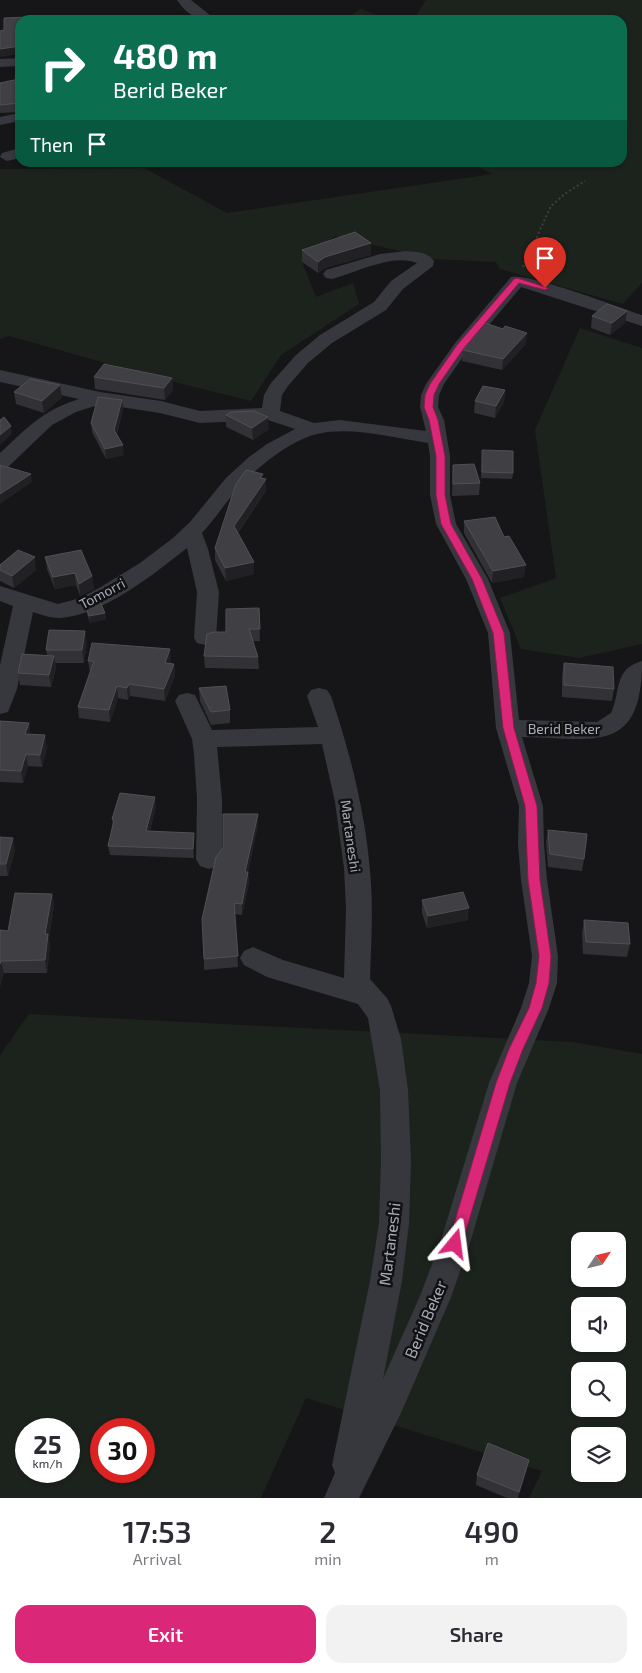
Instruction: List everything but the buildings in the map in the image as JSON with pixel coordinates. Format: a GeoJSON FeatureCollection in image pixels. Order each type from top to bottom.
{"type":"FeatureCollection","features":[{"type":"Feature","properties":{"kind":"street"},"geometry":{"type":"LineString","coordinates":[[184,0],[189,7],[201,15]]}},
{"type":"Feature","properties":{"kind":"street"},"geometry":{"type":"LineString","coordinates":[[0,63],[15,62]]}},
{"type":"Feature","properties":{"kind":"street"},"geometry":{"type":"LineString","coordinates":[[0,121],[15,119]]}},
{"type":"Feature","properties":{"kind":"street"},"geometry":{"type":"LineString","coordinates":[[270,414],[273,395],[280,382],[302,359],[326,339],[380,306],[397,284],[424,266],[426,261],[410,256],[396,257],[332,274]]}},
{"type":"Feature","properties":{"kind":"street"},"geometry":{"type":"LineString","coordinates":[[517,280],[642,321]]}},
{"type":"Feature","properties":{"kind":"street","name":"Berid Beker"},"geometry":{"type":"LineString","coordinates":[[342,1497],[389,1402],[435,1298],[455,1244],[503,1083],[535,1008],[543,983],[545,956],[534,880],[531,806],[508,728],[499,633],[477,579],[446,524],[442,509],[442,476],[437,438],[429,407],[430,395],[435,384],[460,347],[517,280]]}},
{"type":"Feature","properties":{"kind":"street"},"geometry":{"type":"LineString","coordinates":[[0,376],[100,398],[160,407],[200,417],[256,413],[270,414],[313,429],[340,426],[437,438]]}},
{"type":"Feature","properties":{"kind":"street"},"geometry":{"type":"LineString","coordinates":[[0,464],[45,421],[69,408],[100,398]]}},
{"type":"Feature","properties":{"kind":"street","name":"Tomorri"},"geometry":{"type":"LineString","coordinates":[[0,593],[58,611],[80,606],[123,585],[178,546],[192,533],[210,513],[224,492],[246,470],[281,444],[313,429]]}},
{"type":"Feature","properties":{"kind":"street"},"geometry":{"type":"LineString","coordinates":[[192,533],[198,549],[208,592],[205,638]]}},
{"type":"Feature","properties":{"kind":"street"},"geometry":{"type":"LineString","coordinates":[[0,706],[6,688],[25,601]]}},
{"type":"Feature","properties":{"kind":"street","name":"Berid Beker"},"geometry":{"type":"LineString","coordinates":[[508,728],[600,730],[610,727],[622,717],[631,679],[642,669]]}},
{"type":"Feature","properties":{"kind":"street","name":"Martaneshi"},"geometry":{"type":"LineString","coordinates":[[319,696],[333,735],[341,767],[357,869],[358,979],[360,987],[377,1006],[388,1038],[394,1090],[396,1161],[394,1223],[386,1281],[342,1497]]}},
{"type":"Feature","properties":{"kind":"street"},"geometry":{"type":"LineString","coordinates":[[187,701],[204,739],[209,768],[211,801],[209,859]]}},
{"type":"Feature","properties":{"kind":"street"},"geometry":{"type":"LineString","coordinates":[[204,739],[333,735]]}},
{"type":"Feature","properties":{"kind":"street"},"geometry":{"type":"LineString","coordinates":[[253,958],[276,969],[366,995]]}},
{"type":"Feature","properties":{"kind":"path"},"geometry":{"type":"LineString","coordinates":[[517,280],[551,206],[566,193],[585,181]]}},
{"type":"Feature","properties":{"kind":"shaded area"},"geometry":{"type":"Polygon","coordinates":[[[426,0],[642,0],[642,283],[623,304],[500,269],[496,262],[434,259],[335,236],[302,262],[316,297],[353,283],[359,304],[281,355],[251,401],[170,381],[9,336],[0,339],[0,169],[144,168],[227,213],[493,174],[478,167],[627,167],[627,15],[416,15],[426,0]]]}},
{"type":"Feature","properties":{"kind":"shaded area"},"geometry":{"type":"Polygon","coordinates":[[[361,9],[376,15],[352,15],[361,9]]]}},
{"type":"Feature","properties":{"kind":"shaded area"},"geometry":{"type":"Polygon","coordinates":[[[580,328],[642,348],[642,644],[579,658],[521,649],[500,598],[556,578],[535,430],[580,328]]]}},
{"type":"Feature","properties":{"kind":"shaded area"},"geometry":{"type":"Polygon","coordinates":[[[29,1014],[572,1042],[642,1054],[642,1498],[529,1498],[542,1471],[306,1398],[261,1498],[0,1498],[0,1055],[29,1014]]]}},
{"type":"Feature","properties":{"kind":"route"},"geometry":{"type":"LineString","coordinates":[[455,1244],[503,1083],[535,1008],[543,983],[545,956],[542,923],[534,880],[531,844],[531,806],[508,728],[499,633],[477,579],[446,524],[440,495],[442,476],[440,456],[434,420],[429,407],[430,395],[435,384],[460,347],[517,280],[545,288]]}}]}
